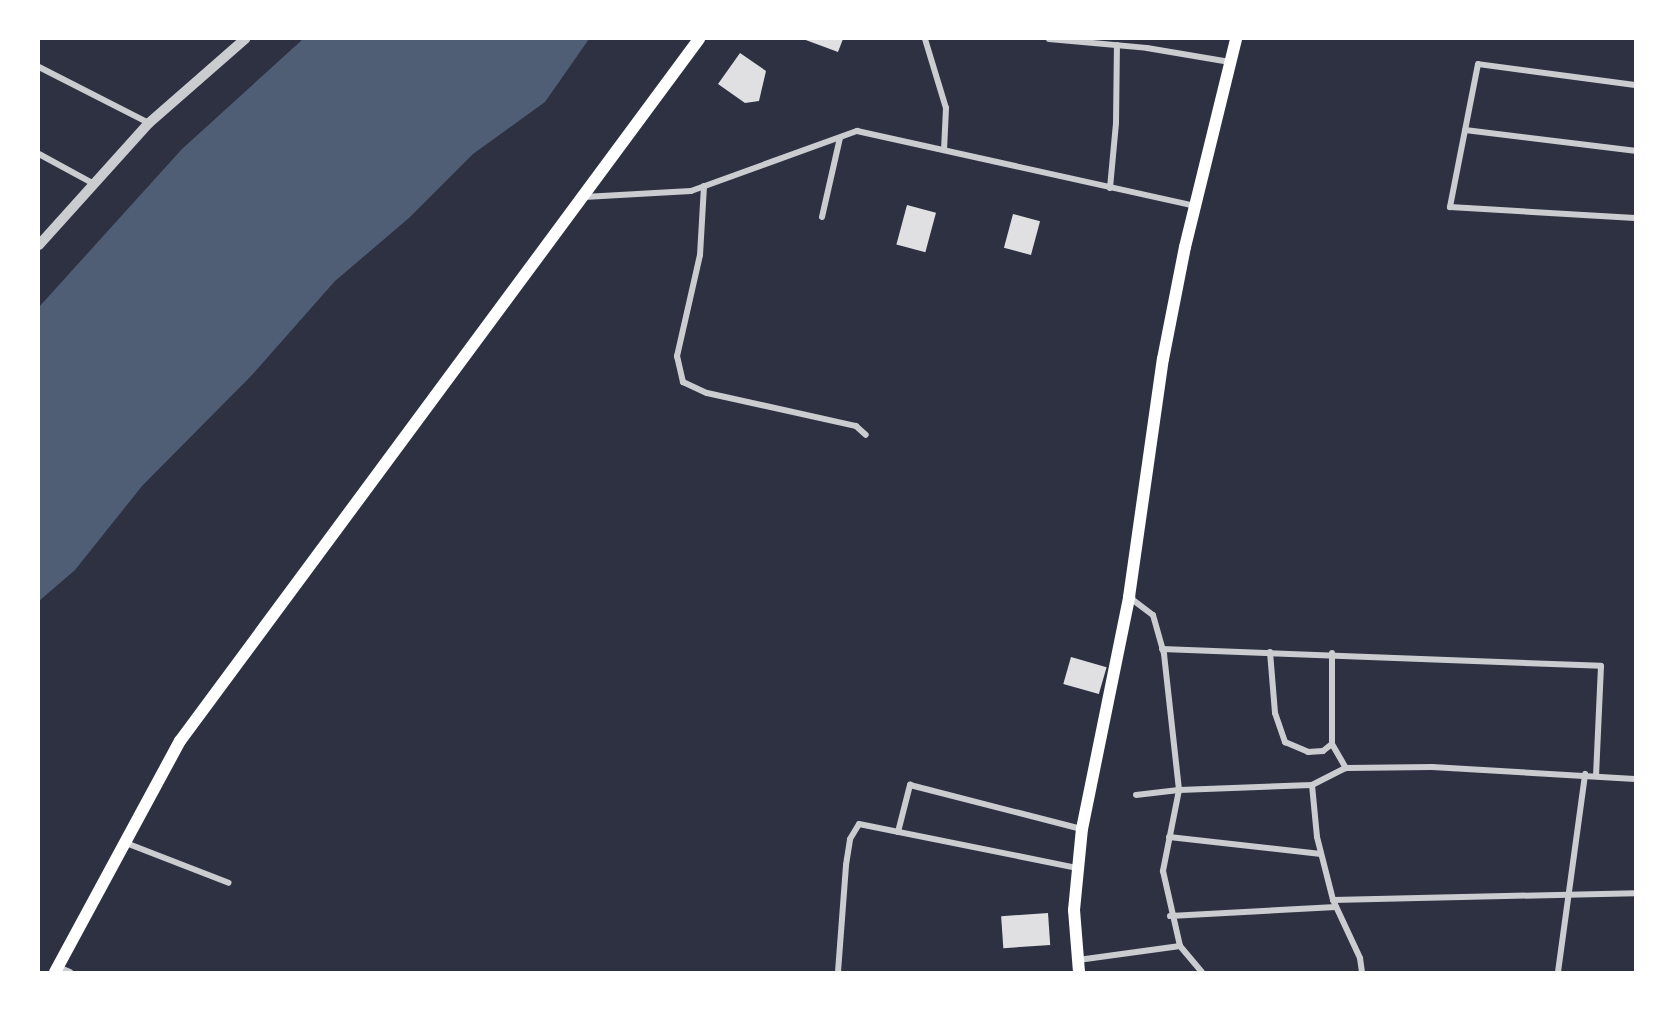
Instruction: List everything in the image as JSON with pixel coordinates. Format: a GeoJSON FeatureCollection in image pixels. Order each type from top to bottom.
{"type":"FeatureCollection","features":[{"type":"Feature","properties":{"kind":"main road"},"geometry":{"type":"LineString","coordinates":[[56,970],[180,741],[699,39]]}},
{"type":"Feature","properties":{"kind":"main road"},"geometry":{"type":"LineString","coordinates":[[1078,966],[1074,910],[1082,829],[1129,597],[1163,359],[1194,206],[1236,39]]}},
{"type":"Feature","properties":{"kind":"street"},"geometry":{"type":"LineString","coordinates":[[39,245],[149,123],[245,39]]}},
{"type":"Feature","properties":{"kind":"street"},"geometry":{"type":"LineString","coordinates":[[925,39],[946,108],[944,150]]}},
{"type":"Feature","properties":{"kind":"street"},"geometry":{"type":"LineString","coordinates":[[1049,39],[1117,45],[1230,62]]}},
{"type":"Feature","properties":{"kind":"street"},"geometry":{"type":"LineString","coordinates":[[1110,188],[1116,123],[1117,45]]}},
{"type":"Feature","properties":{"kind":"street"},"geometry":{"type":"LineString","coordinates":[[1635,85],[1478,64],[1450,207],[1635,218]]}},
{"type":"Feature","properties":{"kind":"street"},"geometry":{"type":"LineString","coordinates":[[39,67],[149,123]]}},
{"type":"Feature","properties":{"kind":"street"},"geometry":{"type":"LineString","coordinates":[[1465,130],[1635,151]]}},
{"type":"Feature","properties":{"kind":"street"},"geometry":{"type":"LineString","coordinates":[[583,197],[691,191],[857,131],[1194,206]]}},
{"type":"Feature","properties":{"kind":"street"},"geometry":{"type":"LineString","coordinates":[[822,217],[840,138]]}},
{"type":"Feature","properties":{"kind":"street"},"geometry":{"type":"LineString","coordinates":[[39,154],[94,184]]}},
{"type":"Feature","properties":{"kind":"street"},"geometry":{"type":"LineString","coordinates":[[704,186],[700,255],[677,356],[683,382],[707,393],[856,426],[866,435]]}},
{"type":"Feature","properties":{"kind":"street"},"geometry":{"type":"LineString","coordinates":[[1129,597],[1153,615],[1162,649],[1179,790],[1163,872],[1170,916],[1180,946],[1202,972]]}},
{"type":"Feature","properties":{"kind":"street"},"geometry":{"type":"LineString","coordinates":[[1162,649],[1332,653],[1601,666],[1596,775]]}},
{"type":"Feature","properties":{"kind":"street"},"geometry":{"type":"LineString","coordinates":[[1270,652],[1275,714],[1285,742],[1308,752],[1323,751],[1332,744]]}},
{"type":"Feature","properties":{"kind":"street"},"geometry":{"type":"LineString","coordinates":[[1332,653],[1332,744],[1346,768]]}},
{"type":"Feature","properties":{"kind":"street"},"geometry":{"type":"LineString","coordinates":[[1136,795],[1179,790],[1312,785],[1346,768],[1432,767],[1585,774],[1635,779]]}},
{"type":"Feature","properties":{"kind":"street"},"geometry":{"type":"LineString","coordinates":[[1558,972],[1585,774]]}},
{"type":"Feature","properties":{"kind":"street"},"geometry":{"type":"LineString","coordinates":[[898,832],[910,785],[1082,829]]}},
{"type":"Feature","properties":{"kind":"street"},"geometry":{"type":"LineString","coordinates":[[1312,785],[1322,854],[1333,900],[1360,958],[1362,972]]}},
{"type":"Feature","properties":{"kind":"street"},"geometry":{"type":"LineString","coordinates":[[838,972],[846,865],[854,827],[858,824],[1078,868]]}},
{"type":"Feature","properties":{"kind":"street"},"geometry":{"type":"LineString","coordinates":[[1168,837],[1322,854]]}},
{"type":"Feature","properties":{"kind":"street"},"geometry":{"type":"LineString","coordinates":[[126,843],[229,883]]}},
{"type":"Feature","properties":{"kind":"street"},"geometry":{"type":"LineString","coordinates":[[1333,900],[1635,893]]}},
{"type":"Feature","properties":{"kind":"street"},"geometry":{"type":"LineString","coordinates":[[1170,916],[1336,907]]}},
{"type":"Feature","properties":{"kind":"street"},"geometry":{"type":"LineString","coordinates":[[1078,966],[1180,946]]}},
{"type":"Feature","properties":{"kind":"street"},"geometry":{"type":"LineString","coordinates":[[56,970],[70,972]]}},
{"type":"Feature","properties":{"kind":"water"},"geometry":{"type":"Polygon","coordinates":[[[303,39],[589,39],[545,102],[473,154],[409,218],[335,281],[252,375],[142,486],[75,570],[39,601],[39,307],[182,149],[303,39]]]}},
{"type":"Feature","properties":{"kind":"building"},"geometry":{"type":"Polygon","coordinates":[[[803,39],[843,39],[838,52],[803,39]]]}},
{"type":"Feature","properties":{"kind":"building"},"geometry":{"type":"Polygon","coordinates":[[[740,53],[766,71],[759,101],[745,103],[718,84],[740,53]]]}},
{"type":"Feature","properties":{"kind":"building"},"geometry":{"type":"Polygon","coordinates":[[[907,205],[936,213],[925,252],[896,245],[907,205]]]}},
{"type":"Feature","properties":{"kind":"building"},"geometry":{"type":"Polygon","coordinates":[[[1013,214],[1040,221],[1031,255],[1004,248],[1013,214]]]}},
{"type":"Feature","properties":{"kind":"building"},"geometry":{"type":"Polygon","coordinates":[[[1071,657],[1107,667],[1099,694],[1063,684],[1071,657]]]}},
{"type":"Feature","properties":{"kind":"building"},"geometry":{"type":"Polygon","coordinates":[[[1048,913],[1050,945],[1003,948],[1001,916],[1048,913]]]}}]}
